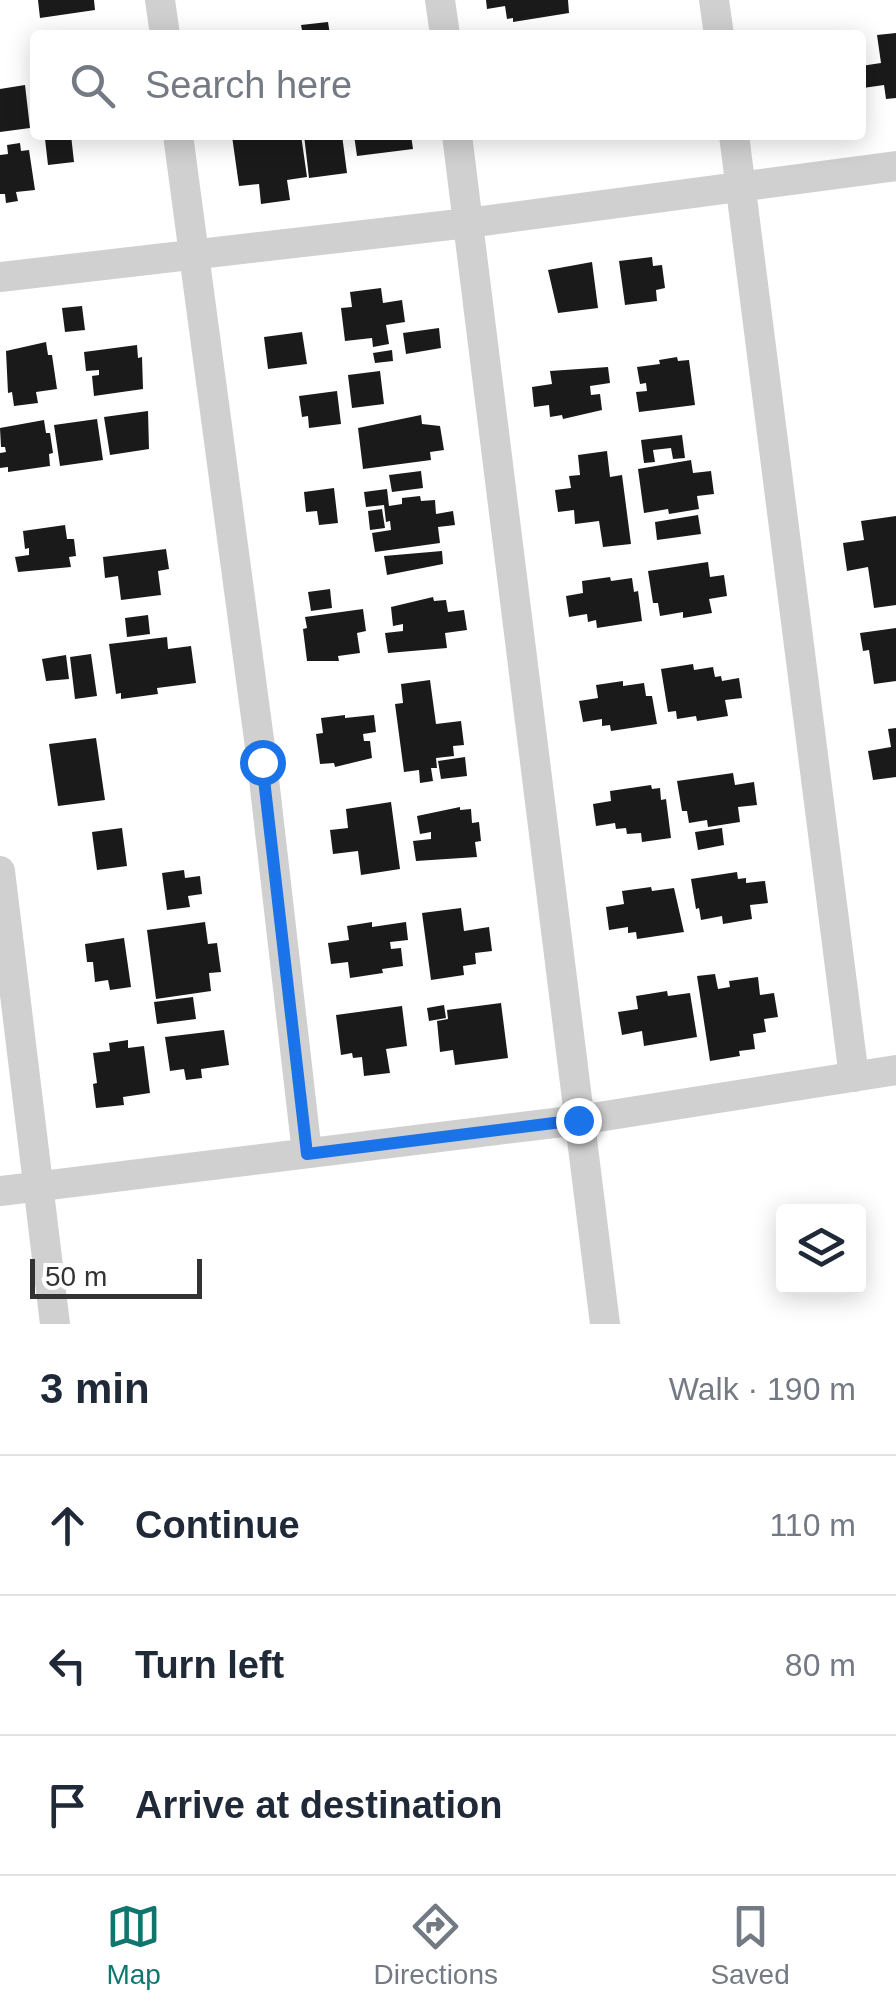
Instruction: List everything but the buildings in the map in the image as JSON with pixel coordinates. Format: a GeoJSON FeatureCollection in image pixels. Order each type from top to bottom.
{"type":"FeatureCollection","features":[{"type":"Feature","properties":{"kind":"street"},"geometry":{"type":"LineString","coordinates":[[160,0],[164,30]]}},
{"type":"Feature","properties":{"kind":"street"},"geometry":{"type":"LineString","coordinates":[[440,0],[444,30]]}},
{"type":"Feature","properties":{"kind":"street"},"geometry":{"type":"LineString","coordinates":[[714,0],[718,30]]}},
{"type":"Feature","properties":{"kind":"street"},"geometry":{"type":"LineString","coordinates":[[179,140],[262,762],[307,1154]]}},
{"type":"Feature","properties":{"kind":"street"},"geometry":{"type":"LineString","coordinates":[[458,140],[605,1324]]}},
{"type":"Feature","properties":{"kind":"street"},"geometry":{"type":"LineString","coordinates":[[735,140],[854,1077]]}},
{"type":"Feature","properties":{"kind":"street"},"geometry":{"type":"LineString","coordinates":[[0,277],[468,223],[896,166]]}},
{"type":"Feature","properties":{"kind":"street"},"geometry":{"type":"LineString","coordinates":[[0,871],[55,1324]]}},
{"type":"Feature","properties":{"kind":"street"},"geometry":{"type":"LineString","coordinates":[[0,1191],[578,1120],[896,1070]]}},
{"type":"Feature","properties":{"kind":"route"},"geometry":{"type":"LineString","coordinates":[[262,762],[307,1154],[578,1120]]}}]}
